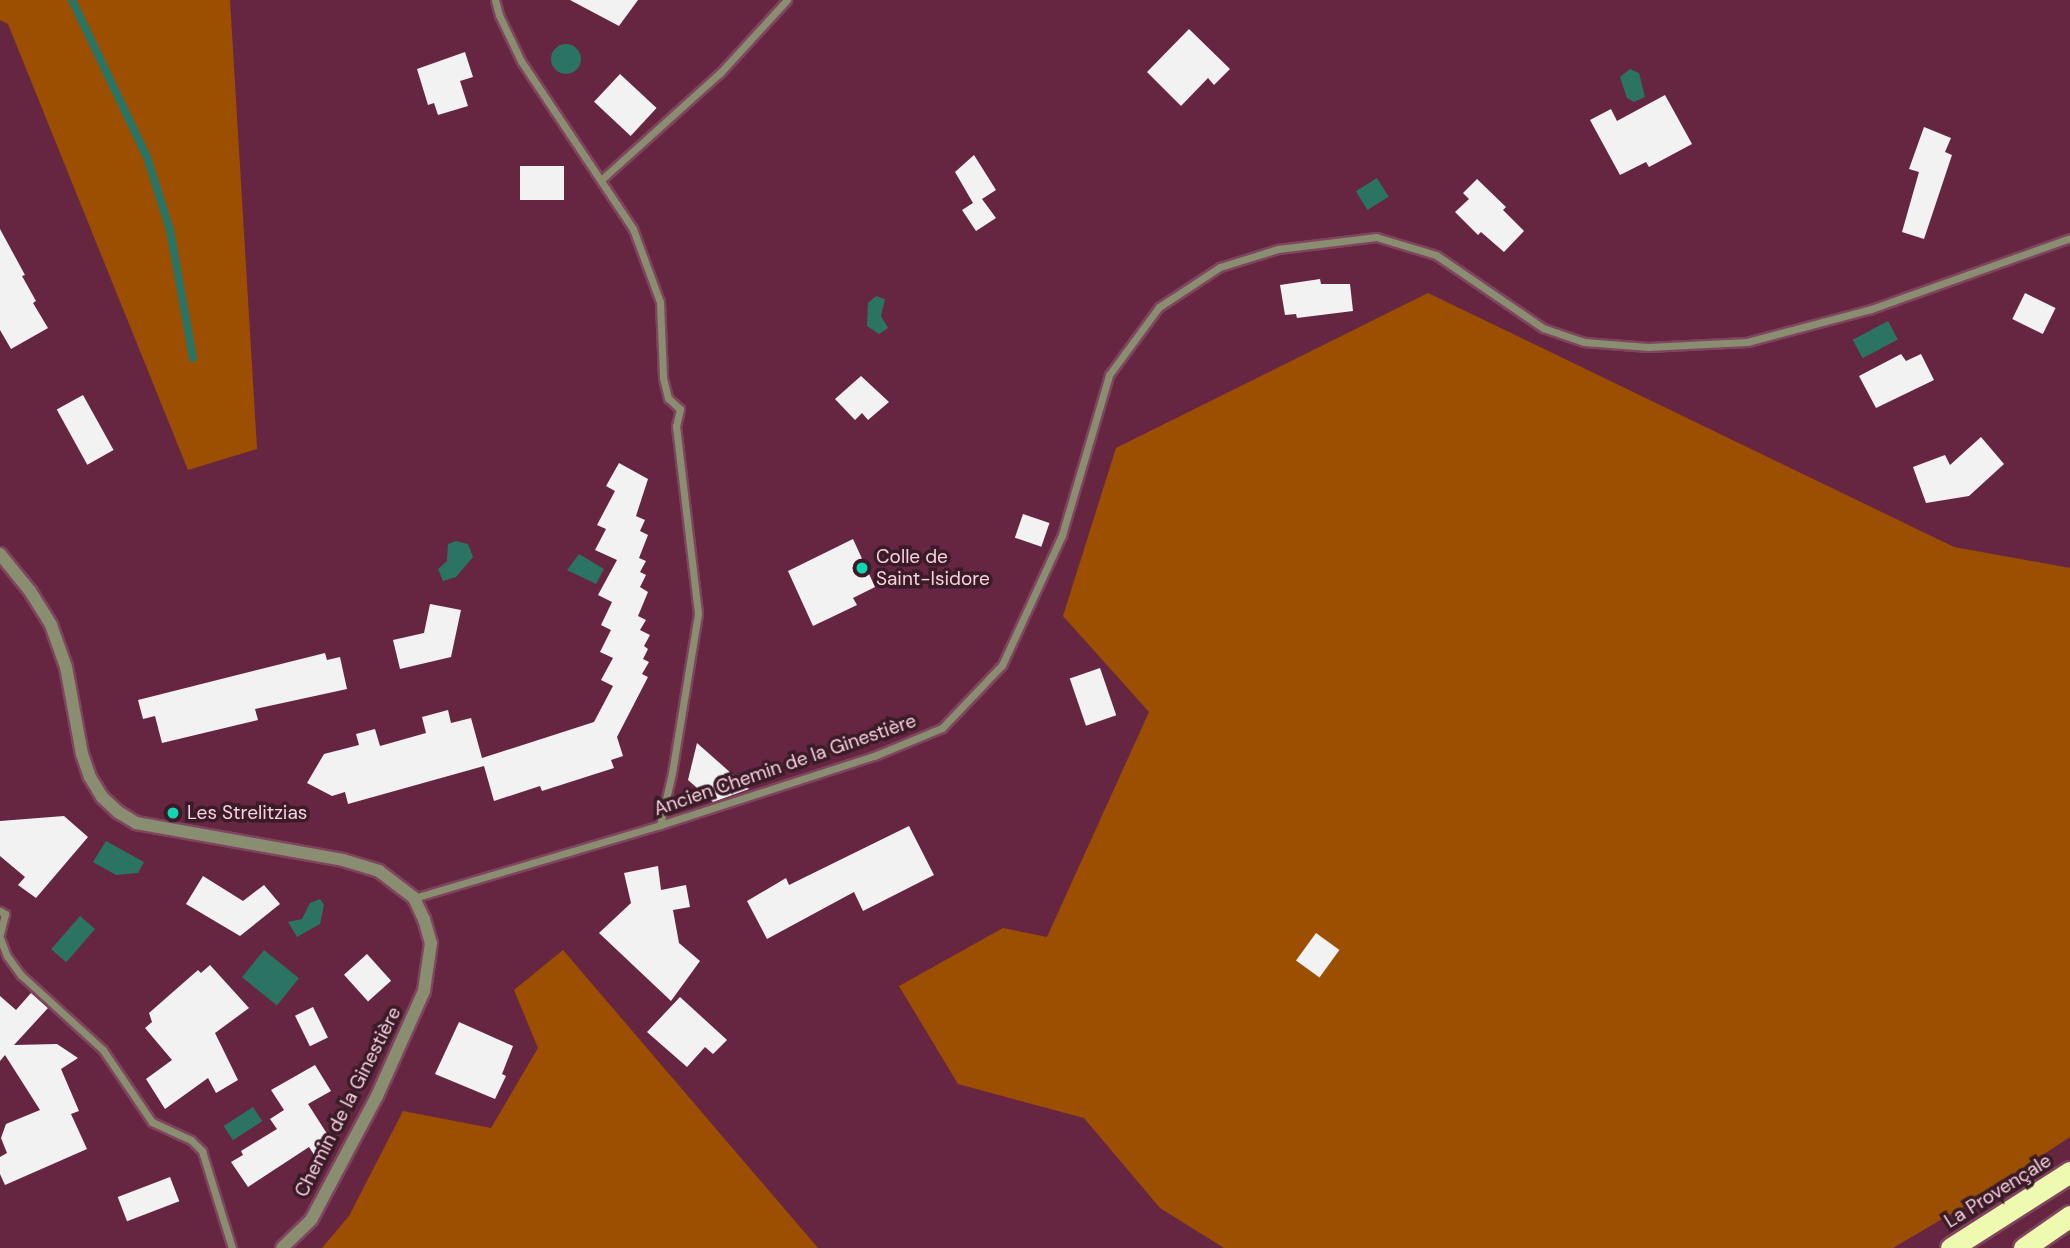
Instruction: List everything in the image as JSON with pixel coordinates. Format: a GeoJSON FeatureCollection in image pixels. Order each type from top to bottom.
{"type":"FeatureCollection","features":[{"type":"Feature","properties":{"kind":"highway","name":"La Provençale"},"geometry":{"type":"LineString","coordinates":[[1951,1248],[2070,1172]]}},
{"type":"Feature","properties":{"kind":"highway"},"geometry":{"type":"LineString","coordinates":[[2024,1248],[2070,1216]]}},
{"type":"Feature","properties":{"kind":"street"},"geometry":{"type":"LineString","coordinates":[[495,0],[499,15],[521,61],[633,229],[660,302],[663,378],[668,398],[680,409],[676,426],[698,614],[672,773],[660,825]]}},
{"type":"Feature","properties":{"kind":"street"},"geometry":{"type":"LineString","coordinates":[[601,180],[720,73],[787,0]]}},
{"type":"Feature","properties":{"kind":"street","name":"Ancien Chemin de la Ginestière"},"geometry":{"type":"LineString","coordinates":[[414,898],[660,825],[874,756],[942,728],[1002,665],[1062,535],[1109,375],[1159,307],[1220,267],[1278,249],[1376,237],[1436,255],[1543,328],[1584,342],[1648,347],[1747,342],[1871,309],[2070,238]]}},
{"type":"Feature","properties":{"kind":"street"},"geometry":{"type":"LineString","coordinates":[[0,554],[30,591],[51,625],[66,667],[82,754],[90,777],[102,797],[118,812],[136,823],[343,860],[379,871],[414,898]]}},
{"type":"Feature","properties":{"kind":"street","name":"Chemin de la Ginestière"},"geometry":{"type":"LineString","coordinates":[[282,1248],[311,1220],[377,1096],[424,991],[431,943],[414,898]]}},
{"type":"Feature","properties":{"kind":"street"},"geometry":{"type":"LineString","coordinates":[[0,911],[5,914],[0,936],[7,956],[21,975],[103,1050],[152,1122],[191,1140],[202,1152],[232,1248]]}},
{"type":"Feature","properties":{"kind":"shaded area"},"geometry":{"type":"Polygon","coordinates":[[[0,0],[230,0],[257,449],[188,470],[8,24],[0,20],[0,0]]]}},
{"type":"Feature","properties":{"kind":"shaded area"},"geometry":{"type":"Polygon","coordinates":[[[566,44],[572,45],[580,53],[580,65],[572,73],[566,74],[560,73],[552,65],[551,59],[552,53],[560,45],[566,44]]]}},
{"type":"Feature","properties":{"kind":"shaded area"},"geometry":{"type":"Polygon","coordinates":[[[1630,69],[1639,73],[1645,97],[1634,102],[1627,98],[1620,77],[1630,69]]]}},
{"type":"Feature","properties":{"kind":"shaded area"},"geometry":{"type":"Polygon","coordinates":[[[1377,178],[1389,197],[1367,210],[1356,191],[1377,178]]]}},
{"type":"Feature","properties":{"kind":"shaded area"},"geometry":{"type":"Polygon","coordinates":[[[1428,293],[1954,547],[2070,568],[2070,1137],[1966,1205],[1893,1248],[1224,1248],[1160,1208],[1084,1118],[958,1084],[899,986],[1003,928],[1047,937],[1149,712],[1063,616],[1116,448],[1428,293]]]}},
{"type":"Feature","properties":{"kind":"shaded area"},"geometry":{"type":"Polygon","coordinates":[[[876,296],[885,299],[881,316],[888,328],[879,334],[867,326],[868,303],[876,296]]]}},
{"type":"Feature","properties":{"kind":"shaded area"},"geometry":{"type":"Polygon","coordinates":[[[1888,321],[1898,340],[1863,358],[1853,340],[1888,321]]]}},
{"type":"Feature","properties":{"kind":"shaded area"},"geometry":{"type":"Polygon","coordinates":[[[456,541],[468,544],[473,557],[456,577],[443,581],[438,569],[447,561],[448,544],[456,541]]]}},
{"type":"Feature","properties":{"kind":"shaded area"},"geometry":{"type":"Polygon","coordinates":[[[579,554],[604,569],[596,584],[567,570],[579,554]]]}},
{"type":"Feature","properties":{"kind":"shaded area"},"geometry":{"type":"Polygon","coordinates":[[[106,841],[144,862],[138,873],[116,875],[93,862],[106,841]]]}},
{"type":"Feature","properties":{"kind":"shaded area"},"geometry":{"type":"Polygon","coordinates":[[[320,899],[324,905],[320,924],[297,937],[288,922],[302,919],[310,903],[320,899]]]}},
{"type":"Feature","properties":{"kind":"shaded area"},"geometry":{"type":"Polygon","coordinates":[[[80,916],[95,929],[66,962],[51,949],[80,916]]]}},
{"type":"Feature","properties":{"kind":"shaded area"},"geometry":{"type":"Polygon","coordinates":[[[264,950],[299,978],[277,1006],[242,977],[264,950]]]}},
{"type":"Feature","properties":{"kind":"shaded area"},"geometry":{"type":"Polygon","coordinates":[[[563,950],[818,1248],[322,1248],[349,1216],[403,1111],[491,1128],[538,1048],[514,990],[563,950]]]}},
{"type":"Feature","properties":{"kind":"shaded area"},"geometry":{"type":"Polygon","coordinates":[[[253,1107],[262,1121],[233,1140],[224,1126],[253,1107]]]}},
{"type":"Feature","properties":{"kind":"building"},"geometry":{"type":"Polygon","coordinates":[[[570,0],[638,0],[619,26],[570,0]]]}},
{"type":"Feature","properties":{"kind":"building"},"geometry":{"type":"Polygon","coordinates":[[[1189,29],[1230,69],[1214,85],[1208,78],[1181,106],[1147,72],[1189,29]]]}},
{"type":"Feature","properties":{"kind":"building"},"geometry":{"type":"Polygon","coordinates":[[[465,52],[473,77],[460,81],[468,106],[438,115],[434,103],[428,105],[417,69],[465,52]]]}},
{"type":"Feature","properties":{"kind":"building"},"geometry":{"type":"Polygon","coordinates":[[[620,74],[657,108],[631,136],[594,102],[620,74]]]}},
{"type":"Feature","properties":{"kind":"building"},"geometry":{"type":"Polygon","coordinates":[[[1665,95],[1692,144],[1649,167],[1646,162],[1620,175],[1590,120],[1611,109],[1617,121],[1665,95]]]}},
{"type":"Feature","properties":{"kind":"building"},"geometry":{"type":"Polygon","coordinates":[[[1924,127],[1951,138],[1945,152],[1952,155],[1924,239],[1902,232],[1919,172],[1909,169],[1924,127]]]}},
{"type":"Feature","properties":{"kind":"building"},"geometry":{"type":"Polygon","coordinates":[[[974,155],[996,190],[982,199],[996,218],[976,231],[962,210],[973,203],[955,172],[974,155]]]}},
{"type":"Feature","properties":{"kind":"building"},"geometry":{"type":"Polygon","coordinates":[[[520,166],[564,166],[564,200],[520,200],[520,166]]]}},
{"type":"Feature","properties":{"kind":"building"},"geometry":{"type":"Polygon","coordinates":[[[1477,179],[1506,207],[1503,210],[1524,231],[1504,252],[1481,232],[1478,235],[1455,212],[1469,199],[1463,193],[1477,179]]]}},
{"type":"Feature","properties":{"kind":"building"},"geometry":{"type":"Polygon","coordinates":[[[0,229],[25,275],[22,276],[36,301],[33,303],[48,328],[11,349],[0,330],[0,229]]]}},
{"type":"Feature","properties":{"kind":"building"},"geometry":{"type":"Polygon","coordinates":[[[1320,279],[1321,284],[1350,284],[1353,311],[1297,318],[1296,314],[1285,315],[1280,285],[1320,279]]]}},
{"type":"Feature","properties":{"kind":"building"},"geometry":{"type":"Polygon","coordinates":[[[2025,293],[2056,308],[2043,334],[2012,319],[2025,293]]]}},
{"type":"Feature","properties":{"kind":"building"},"geometry":{"type":"Polygon","coordinates":[[[1901,354],[1906,361],[1921,354],[1934,380],[1876,408],[1859,376],[1901,354]]]}},
{"type":"Feature","properties":{"kind":"building"},"geometry":{"type":"Polygon","coordinates":[[[861,376],[889,402],[868,420],[862,413],[855,420],[835,399],[861,376]]]}},
{"type":"Feature","properties":{"kind":"building"},"geometry":{"type":"Polygon","coordinates":[[[83,395],[114,450],[87,465],[57,410],[83,395]]]}},
{"type":"Feature","properties":{"kind":"building"},"geometry":{"type":"Polygon","coordinates":[[[1981,437],[2004,464],[1969,496],[1926,503],[1913,467],[1945,455],[1950,465],[1981,437]]]}},
{"type":"Feature","properties":{"kind":"building"},"geometry":{"type":"Polygon","coordinates":[[[619,463],[648,479],[636,516],[645,520],[640,531],[648,535],[639,558],[646,561],[640,572],[646,575],[640,587],[648,592],[638,616],[646,620],[640,630],[650,635],[644,646],[648,649],[643,659],[649,662],[642,674],[648,677],[617,737],[623,756],[611,760],[614,768],[542,791],[540,786],[494,801],[484,766],[348,804],[345,792],[332,796],[307,783],[324,754],[359,745],[356,734],[375,729],[380,746],[426,733],[422,717],[448,710],[451,723],[471,718],[482,758],[594,722],[613,686],[601,680],[613,658],[600,652],[611,630],[601,625],[612,602],[598,595],[617,560],[595,550],[606,529],[597,525],[615,491],[606,486],[619,463]]]}},
{"type":"Feature","properties":{"kind":"building"},"geometry":{"type":"Polygon","coordinates":[[[1023,514],[1049,523],[1041,547],[1015,538],[1023,514]]]}},
{"type":"Feature","properties":{"kind":"building"},"geometry":{"type":"Polygon","coordinates":[[[853,539],[875,587],[853,598],[857,605],[813,626],[788,571],[853,539]]]}},
{"type":"Feature","properties":{"kind":"building"},"geometry":{"type":"Polygon","coordinates":[[[430,604],[461,610],[451,657],[400,669],[393,640],[424,633],[430,604]]]}},
{"type":"Feature","properties":{"kind":"building"},"geometry":{"type":"Polygon","coordinates":[[[325,653],[327,660],[340,657],[347,689],[255,709],[258,720],[162,743],[155,716],[143,719],[138,700],[325,653]]]}},
{"type":"Feature","properties":{"kind":"building"},"geometry":{"type":"Polygon","coordinates":[[[1100,668],[1116,715],[1086,726],[1070,678],[1100,668]]]}},
{"type":"Feature","properties":{"kind":"building"},"geometry":{"type":"Polygon","coordinates":[[[697,743],[749,789],[713,802],[688,780],[697,743]]]}},
{"type":"Feature","properties":{"kind":"building"},"geometry":{"type":"Polygon","coordinates":[[[64,816],[88,837],[36,898],[18,885],[25,877],[0,856],[0,821],[64,816]]]}},
{"type":"Feature","properties":{"kind":"building"},"geometry":{"type":"Polygon","coordinates":[[[909,826],[934,875],[863,911],[854,892],[767,939],[747,901],[786,878],[789,885],[909,826]]]}},
{"type":"Feature","properties":{"kind":"building"},"geometry":{"type":"Polygon","coordinates":[[[658,866],[661,890],[686,885],[690,907],[673,910],[679,943],[700,961],[671,1001],[599,933],[631,903],[624,873],[658,866]]]}},
{"type":"Feature","properties":{"kind":"building"},"geometry":{"type":"Polygon","coordinates":[[[203,876],[243,901],[264,885],[280,904],[240,936],[186,904],[203,876]]]}},
{"type":"Feature","properties":{"kind":"building"},"geometry":{"type":"Polygon","coordinates":[[[1316,933],[1339,950],[1319,978],[1296,961],[1316,933]]]}},
{"type":"Feature","properties":{"kind":"building"},"geometry":{"type":"Polygon","coordinates":[[[367,954],[391,981],[368,1001],[344,975],[367,954]]]}},
{"type":"Feature","properties":{"kind":"building"},"geometry":{"type":"Polygon","coordinates":[[[210,965],[249,1008],[215,1033],[238,1080],[216,1093],[208,1078],[165,1109],[146,1079],[172,1060],[145,1028],[152,1022],[149,1013],[198,970],[201,973],[210,965]]]}},
{"type":"Feature","properties":{"kind":"building"},"geometry":{"type":"Polygon","coordinates":[[[31,993],[48,1008],[14,1045],[57,1044],[78,1058],[61,1069],[79,1111],[71,1114],[87,1149],[5,1185],[0,1174],[0,1157],[7,1153],[1,1138],[6,1124],[40,1110],[5,1055],[0,1061],[0,996],[16,1010],[31,993]]]}},
{"type":"Feature","properties":{"kind":"building"},"geometry":{"type":"Polygon","coordinates":[[[680,997],[727,1040],[713,1054],[705,1047],[687,1067],[647,1032],[680,997]]]}},
{"type":"Feature","properties":{"kind":"building"},"geometry":{"type":"Polygon","coordinates":[[[313,1007],[328,1038],[310,1046],[295,1016],[313,1007]]]}},
{"type":"Feature","properties":{"kind":"building"},"geometry":{"type":"Polygon","coordinates":[[[459,1022],[513,1046],[502,1074],[506,1076],[495,1099],[435,1074],[459,1022]]]}},
{"type":"Feature","properties":{"kind":"building"},"geometry":{"type":"Polygon","coordinates":[[[315,1065],[331,1091],[308,1104],[331,1140],[320,1164],[309,1147],[248,1187],[231,1162],[243,1155],[241,1151],[277,1129],[270,1119],[284,1110],[271,1090],[315,1065]]]}},
{"type":"Feature","properties":{"kind":"building"},"geometry":{"type":"Polygon","coordinates":[[[170,1177],[179,1201],[127,1221],[118,1197],[170,1177]]]}},
{"type":"Feature","properties":{"kind":"waterway"},"geometry":{"type":"LineString","coordinates":[[72,0],[147,157],[170,230],[193,358]]}},
{"type":"Feature","properties":{"kind":"place","name":"Colle de Saint-Isidore"},"geometry":{"type":"Point","coordinates":[862,568]}},
{"type":"Feature","properties":{"kind":"place","name":"Les Strelitzias"},"geometry":{"type":"Point","coordinates":[173,813]}}]}
